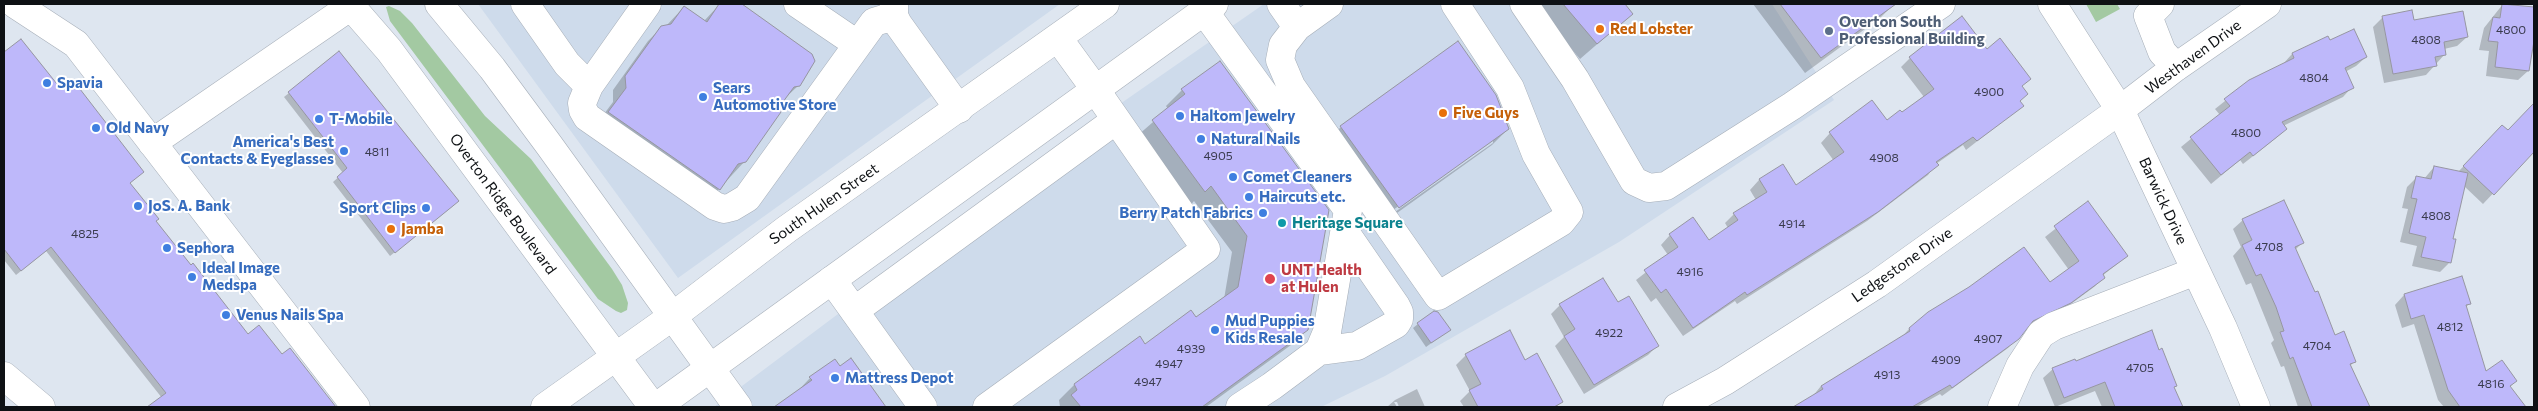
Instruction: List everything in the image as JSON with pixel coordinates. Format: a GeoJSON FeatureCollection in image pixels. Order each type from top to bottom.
{"type":"FeatureCollection","features":[{"type":"Feature","properties":{"kind":"street"},"geometry":{"type":"LineString","coordinates":[[15,4],[76,44],[356,407]]}},
{"type":"Feature","properties":{"kind":"street"},"geometry":{"type":"LineString","coordinates":[[152,143],[351,4]]}},
{"type":"Feature","properties":{"kind":"street","name":"Overton Ridge Boulevard"},"geometry":{"type":"LineString","coordinates":[[351,4],[389,50],[655,407]]}},
{"type":"Feature","properties":{"kind":"street"},"geometry":{"type":"LineString","coordinates":[[439,4],[498,76],[738,407]]}},
{"type":"Feature","properties":{"kind":"street"},"geometry":{"type":"LineString","coordinates":[[525,4],[568,64],[589,86]]}},
{"type":"Feature","properties":{"kind":"street"},"geometry":{"type":"LineString","coordinates":[[647,4],[589,86],[582,103],[583,110],[587,116],[715,206],[732,208],[747,198],[874,22],[894,10],[959,109]]}},
{"type":"Feature","properties":{"kind":"street"},"geometry":{"type":"LineString","coordinates":[[798,4],[857,44]]}},
{"type":"Feature","properties":{"kind":"street","name":"South Hulen Street"},"geometry":{"type":"LineString","coordinates":[[545,407],[673,316],[787,229],[1105,4]]}},
{"type":"Feature","properties":{"kind":"street"},"geometry":{"type":"LineString","coordinates":[[1282,4],[1297,27]]}},
{"type":"Feature","properties":{"kind":"street"},"geometry":{"type":"LineString","coordinates":[[1329,4],[1297,27],[1283,45],[1280,60],[1290,86],[1438,296],[1561,222],[1569,212],[1536,154],[1510,88],[1455,4]]}},
{"type":"Feature","properties":{"kind":"street"},"geometry":{"type":"LineString","coordinates":[[1524,4],[1575,79],[1634,181],[1648,188],[1666,186],[1792,106],[1941,4]]}},
{"type":"Feature","properties":{"kind":"street","name":"Barwick Drive"},"geometry":{"type":"LineString","coordinates":[[2052,4],[2120,110],[2223,328],[2256,407]]}},
{"type":"Feature","properties":{"kind":"street"},"geometry":{"type":"LineString","coordinates":[[2160,4],[2148,16],[2162,52],[2176,67]]}},
{"type":"Feature","properties":{"kind":"street","name":"Westhaven Drive"},"geometry":{"type":"LineString","coordinates":[[2120,110],[2176,67],[2267,4]]}},
{"type":"Feature","properties":{"kind":"street"},"geometry":{"type":"LineString","coordinates":[[655,407],[1209,7],[1348,210],[1327,332],[1319,351]]}},
{"type":"Feature","properties":{"kind":"street"},"geometry":{"type":"LineString","coordinates":[[987,407],[1206,249],[1058,38]]}},
{"type":"Feature","properties":{"kind":"street","name":"Ledgestone Drive"},"geometry":{"type":"LineString","coordinates":[[1677,407],[1725,381],[1877,284],[2120,110]]}},
{"type":"Feature","properties":{"kind":"street"},"geometry":{"type":"LineString","coordinates":[[854,311],[1116,120]]}},
{"type":"Feature","properties":{"kind":"street"},"geometry":{"type":"LineString","coordinates":[[984,169],[1006,199]]}},
{"type":"Feature","properties":{"kind":"street"},"geometry":{"type":"LineString","coordinates":[[1240,407],[1319,351],[1357,346],[1396,324],[1399,319],[1399,312],[1396,306],[1345,232]]}},
{"type":"Feature","properties":{"kind":"street"},"geometry":{"type":"LineString","coordinates":[[2002,407],[2020,366],[2041,334],[2054,326],[2196,271]]}},
{"type":"Feature","properties":{"kind":"street"},"geometry":{"type":"LineString","coordinates":[[832,280],[923,407]]}},
{"type":"Feature","properties":{"kind":"street"},"geometry":{"type":"LineString","coordinates":[[4,376],[41,407]]}},
{"type":"Feature","properties":{"kind":"shaded area"},"geometry":{"type":"Polygon","coordinates":[[[478,4],[1060,4],[678,278],[478,4]]]}},
{"type":"Feature","properties":{"kind":"shaded area"},"geometry":{"type":"Polygon","coordinates":[[[1264,4],[1772,4],[1834,100],[1619,242],[1385,376],[1321,407],[714,407],[1094,122],[1264,4]]]}},
{"type":"Feature","properties":{"kind":"green space"},"geometry":{"type":"Polygon","coordinates":[[[2086,4],[2117,4],[2120,9],[2096,22],[2086,4]]]}},
{"type":"Feature","properties":{"kind":"green space"},"geometry":{"type":"Polygon","coordinates":[[[389,6],[400,11],[412,23],[485,116],[531,159],[612,269],[622,285],[628,303],[627,310],[621,313],[598,299],[390,21],[386,7],[389,6]]]}},
{"type":"Feature","properties":{"kind":"building","name":"Sears Automotive Store"},"geometry":{"type":"Polygon","coordinates":[[[719,4],[742,4],[812,54],[815,61],[800,86],[794,87],[780,106],[781,112],[746,162],[738,164],[720,190],[608,112],[626,88],[625,76],[661,26],[671,24],[684,6],[707,22],[719,4]]]}},
{"type":"Feature","properties":{"kind":"building","name":"Red Lobster"},"geometry":{"type":"Polygon","coordinates":[[[1563,4],[1625,4],[1633,14],[1597,44],[1563,4]]]}},
{"type":"Feature","properties":{"kind":"building","name":"Overton South Professional Building"},"geometry":{"type":"Polygon","coordinates":[[[1780,4],[1896,4],[1821,58],[1780,4]]]}},
{"type":"Feature","properties":{"kind":"building"},"geometry":{"type":"Polygon","coordinates":[[[2502,4],[2534,7],[2534,41],[2529,71],[2495,67],[2498,42],[2488,41],[2493,17],[2500,18],[2502,4]]]}},
{"type":"Feature","properties":{"kind":"building"},"geometry":{"type":"Polygon","coordinates":[[[2412,10],[2414,20],[2463,11],[2468,37],[2444,42],[2446,55],[2435,57],[2437,66],[2393,74],[2382,16],[2412,10]]]}},
{"type":"Feature","properties":{"kind":"building"},"geometry":{"type":"Polygon","coordinates":[[[1962,16],[1987,49],[2000,38],[2031,79],[2022,86],[2028,94],[2020,101],[2024,106],[1977,141],[1973,137],[1936,162],[1939,165],[1878,212],[1747,295],[1745,292],[1693,328],[1666,289],[1661,293],[1644,270],[1678,247],[1669,234],[1693,217],[1709,240],[1738,220],[1733,213],[1767,192],[1759,179],[1783,164],[1796,185],[1844,152],[1829,132],[1872,100],[1887,120],[1900,110],[1902,112],[1934,89],[1909,57],[1962,16]]]}},
{"type":"Feature","properties":{"kind":"building"},"geometry":{"type":"Polygon","coordinates":[[[2354,29],[2367,57],[2345,68],[2354,88],[2282,122],[2287,129],[2253,156],[2250,152],[2221,175],[2190,137],[2230,106],[2224,99],[2249,80],[2294,58],[2292,53],[2328,36],[2330,40],[2354,29]]]}},
{"type":"Feature","properties":{"kind":"building"},"geometry":{"type":"Polygon","coordinates":[[[21,39],[61,89],[73,80],[144,172],[130,183],[159,219],[156,221],[191,265],[193,263],[248,334],[259,325],[282,354],[290,348],[336,407],[147,407],[166,393],[51,247],[21,271],[4,249],[4,52],[21,39]]]}},
{"type":"Feature","properties":{"kind":"building"},"geometry":{"type":"Polygon","coordinates":[[[1458,41],[1496,95],[1509,129],[1399,208],[1340,126],[1458,41]]]}},
{"type":"Feature","properties":{"kind":"building"},"geometry":{"type":"Polygon","coordinates":[[[339,51],[459,201],[395,253],[337,177],[347,168],[288,92],[339,51]]]}},
{"type":"Feature","properties":{"kind":"building","name":"Heritage Square"},"geometry":{"type":"Polygon","coordinates":[[[1220,61],[1329,210],[1308,330],[1202,407],[1081,407],[1071,395],[1077,390],[1074,384],[1140,336],[1145,344],[1191,310],[1196,317],[1238,287],[1247,236],[1211,186],[1205,192],[1152,120],[1185,94],[1181,89],[1220,61]]]}},
{"type":"Feature","properties":{"kind":"building"},"geometry":{"type":"Polygon","coordinates":[[[2534,103],[2534,152],[2494,195],[2463,166],[2502,125],[2508,130],[2534,103]]]}},
{"type":"Feature","properties":{"kind":"building"},"geometry":{"type":"Polygon","coordinates":[[[2434,166],[2468,173],[2453,239],[2456,239],[2451,263],[2421,257],[2426,237],[2409,233],[2417,199],[2411,198],[2416,176],[2431,179],[2434,166]]]}},
{"type":"Feature","properties":{"kind":"building"},"geometry":{"type":"Polygon","coordinates":[[[2284,200],[2304,243],[2295,247],[2315,292],[2318,291],[2335,335],[2344,331],[2356,362],[2350,364],[2370,407],[2312,407],[2293,357],[2290,359],[2280,332],[2284,331],[2276,307],[2261,274],[2256,276],[2242,245],[2252,240],[2242,219],[2284,200]]]}},
{"type":"Feature","properties":{"kind":"building"},"geometry":{"type":"Polygon","coordinates":[[[2088,201],[2128,256],[2103,274],[2105,278],[2071,303],[2033,321],[2019,339],[1952,388],[1950,385],[1912,407],[1793,407],[1823,389],[1821,386],[1910,331],[1909,328],[1928,312],[1969,287],[2024,247],[2050,282],[2079,261],[2054,226],[2088,201]]]}},
{"type":"Feature","properties":{"kind":"building"},"geometry":{"type":"Polygon","coordinates":[[[2462,276],[2471,304],[2466,305],[2486,371],[2502,360],[2517,381],[2510,386],[2526,407],[2460,407],[2448,390],[2424,315],[2411,319],[2404,294],[2462,276]]]}},
{"type":"Feature","properties":{"kind":"building"},"geometry":{"type":"Polygon","coordinates":[[[1603,278],[1618,302],[1629,296],[1659,346],[1594,385],[1564,336],[1575,329],[1559,304],[1603,278]]]}},
{"type":"Feature","properties":{"kind":"building"},"geometry":{"type":"Polygon","coordinates":[[[1434,311],[1438,312],[1451,330],[1431,343],[1417,323],[1434,311]]]}},
{"type":"Feature","properties":{"kind":"building"},"geometry":{"type":"Polygon","coordinates":[[[1510,330],[1525,360],[1537,353],[1563,402],[1554,407],[1478,407],[1469,390],[1481,384],[1465,354],[1510,330]]]}},
{"type":"Feature","properties":{"kind":"building"},"geometry":{"type":"Polygon","coordinates":[[[2152,330],[2159,350],[2162,348],[2177,386],[2174,387],[2183,407],[2115,407],[2105,382],[2064,398],[2052,368],[2075,359],[2076,361],[2152,330]]]}},
{"type":"Feature","properties":{"kind":"building"},"geometry":{"type":"Polygon","coordinates":[[[851,358],[886,407],[774,407],[812,380],[809,377],[835,359],[840,366],[851,358]]]}},
{"type":"Feature","properties":{"kind":"place","name":"Red Lobster"},"geometry":{"type":"Point","coordinates":[1600,29]}},
{"type":"Feature","properties":{"kind":"place","name":"Overton South Professional Building"},"geometry":{"type":"Point","coordinates":[1829,31]}},
{"type":"Feature","properties":{"kind":"place","name":"Spavia"},"geometry":{"type":"Point","coordinates":[47,83]}},
{"type":"Feature","properties":{"kind":"place","name":"Sears Automotive Store"},"geometry":{"type":"Point","coordinates":[703,97]}},
{"type":"Feature","properties":{"kind":"place","name":"Five Guys"},"geometry":{"type":"Point","coordinates":[1443,113]}},
{"type":"Feature","properties":{"kind":"place","name":"Haltom Jewelry"},"geometry":{"type":"Point","coordinates":[1180,116]}},
{"type":"Feature","properties":{"kind":"place","name":"T-Mobile"},"geometry":{"type":"Point","coordinates":[319,119]}},
{"type":"Feature","properties":{"kind":"place","name":"Old Navy"},"geometry":{"type":"Point","coordinates":[96,128]}},
{"type":"Feature","properties":{"kind":"place","name":"Natural Nails"},"geometry":{"type":"Point","coordinates":[1201,139]}},
{"type":"Feature","properties":{"kind":"place","name":"America's Best Contacts & Eyeglasses"},"geometry":{"type":"Point","coordinates":[344,151]}},
{"type":"Feature","properties":{"kind":"place","name":"Comet Cleaners"},"geometry":{"type":"Point","coordinates":[1233,177]}},
{"type":"Feature","properties":{"kind":"place","name":"Haircuts etc."},"geometry":{"type":"Point","coordinates":[1249,197]}},
{"type":"Feature","properties":{"kind":"place","name":"JoS. A. Bank"},"geometry":{"type":"Point","coordinates":[138,206]}},
{"type":"Feature","properties":{"kind":"place","name":"Sport Clips"},"geometry":{"type":"Point","coordinates":[426,208]}},
{"type":"Feature","properties":{"kind":"place","name":"Berry Patch Fabrics"},"geometry":{"type":"Point","coordinates":[1263,213]}},
{"type":"Feature","properties":{"kind":"place","name":"Heritage Square"},"geometry":{"type":"Point","coordinates":[1282,223]}},
{"type":"Feature","properties":{"kind":"place","name":"Jamba"},"geometry":{"type":"Point","coordinates":[391,229]}},
{"type":"Feature","properties":{"kind":"place","name":"Sephora"},"geometry":{"type":"Point","coordinates":[167,248]}},
{"type":"Feature","properties":{"kind":"place","name":"Ideal Image Medspa"},"geometry":{"type":"Point","coordinates":[192,277]}},
{"type":"Feature","properties":{"kind":"place","name":"UNT Health at Hulen"},"geometry":{"type":"Point","coordinates":[1270,279]}},
{"type":"Feature","properties":{"kind":"place","name":"Venus Nails Spa"},"geometry":{"type":"Point","coordinates":[226,315]}},
{"type":"Feature","properties":{"kind":"place","name":"Mud Puppies Kids Resale"},"geometry":{"type":"Point","coordinates":[1215,330]}},
{"type":"Feature","properties":{"kind":"place","name":"Mattress Depot"},"geometry":{"type":"Point","coordinates":[835,378]}}]}
